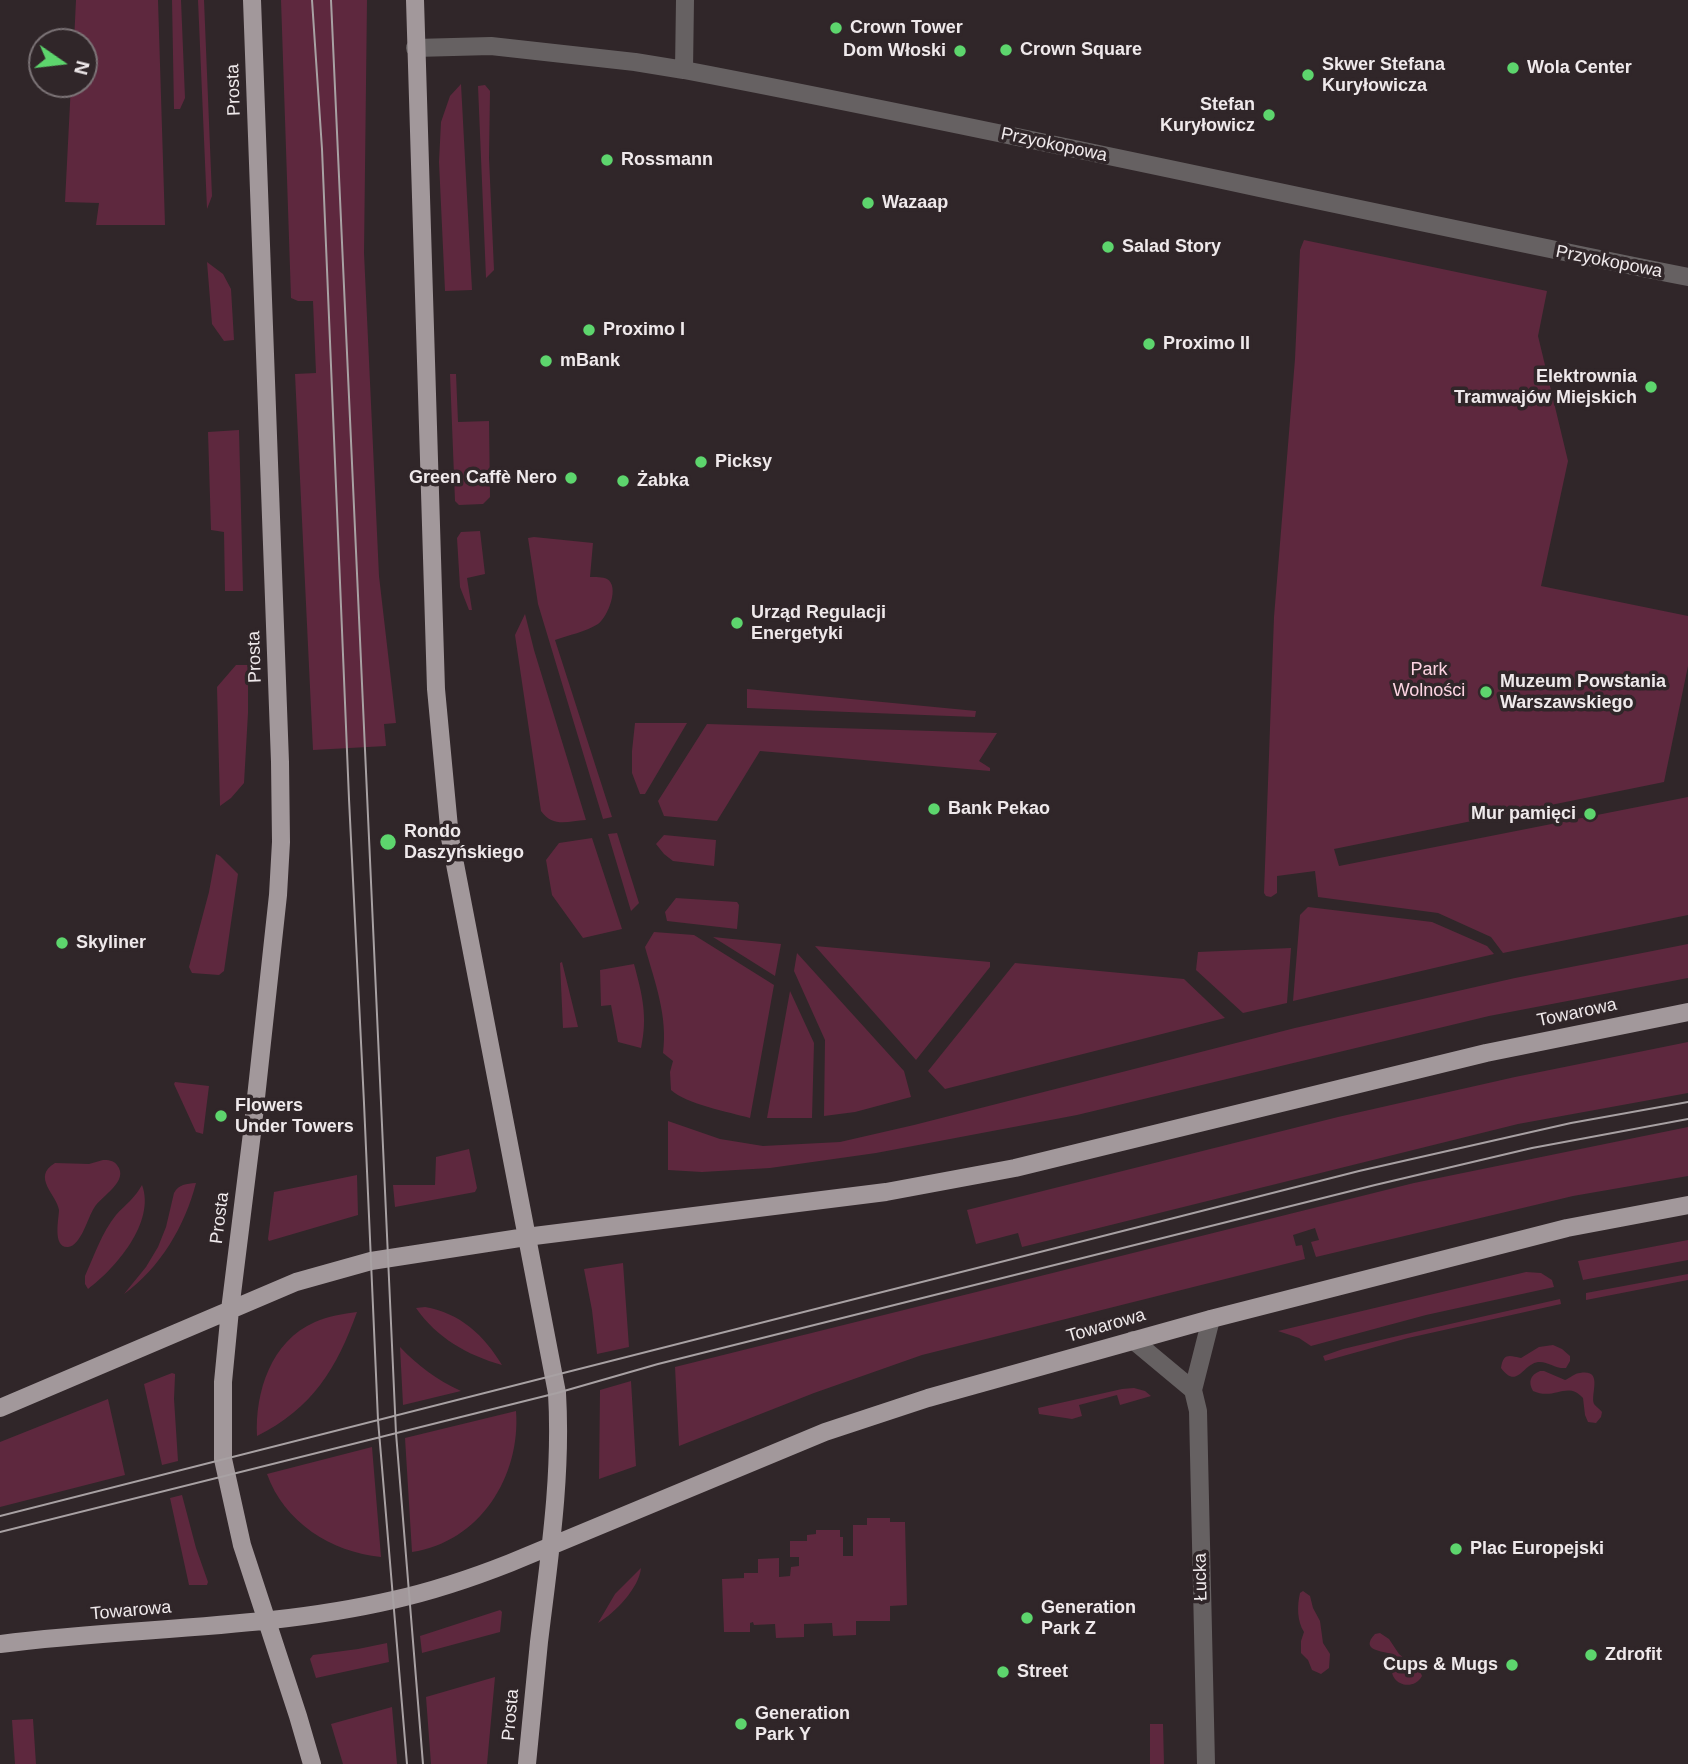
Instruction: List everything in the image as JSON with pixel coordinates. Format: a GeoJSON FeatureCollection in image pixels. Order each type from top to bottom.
{"type":"FeatureCollection","features":[{"type":"Feature","properties":{"kind":"main road","name":"Prosta"},"geometry":{"type":"LineString","coordinates":[[252,0],[281,842],[271,968],[223,1382],[223,1459],[242,1545],[266,1620]]}},
{"type":"Feature","properties":{"kind":"main road"},"geometry":{"type":"LineString","coordinates":[[415,0],[436,689],[450,838],[526,1237]]}},
{"type":"Feature","properties":{"kind":"main road","name":"Towarowa"},"geometry":{"type":"LineString","coordinates":[[230,1310],[296,1282],[371,1261],[526,1237],[886,1192],[1014,1168],[1486,1053],[1688,1012]]}},
{"type":"Feature","properties":{"kind":"main road","name":"Towarowa"},"geometry":{"type":"LineString","coordinates":[[0,1644],[266,1620],[400,1599],[468,1580],[825,1432],[928,1398],[1211,1319],[1567,1228],[1688,1205]]}},
{"type":"Feature","properties":{"kind":"main road","name":"Prosta"},"geometry":{"type":"LineString","coordinates":[[526,1237],[556,1392],[559,1432],[552,1545],[527,1764]]}},
{"type":"Feature","properties":{"kind":"main road"},"geometry":{"type":"LineString","coordinates":[[0,1408],[230,1310]]}},
{"type":"Feature","properties":{"kind":"main road"},"geometry":{"type":"LineString","coordinates":[[266,1620],[312,1764]]}},
{"type":"Feature","properties":{"kind":"street"},"geometry":{"type":"LineString","coordinates":[[684,70],[685,0]]}},
{"type":"Feature","properties":{"kind":"street","name":"Przyokopowa"},"geometry":{"type":"LineString","coordinates":[[415,48],[491,46],[684,70],[1688,277]]}},
{"type":"Feature","properties":{"kind":"street","name":"Łucka"},"geometry":{"type":"LineString","coordinates":[[1206,1764],[1198,1411],[1193,1390],[1211,1319]]}},
{"type":"Feature","properties":{"kind":"street"},"geometry":{"type":"LineString","coordinates":[[1133,1340],[1193,1390]]}},
{"type":"Feature","properties":{"kind":"green space"},"geometry":{"type":"Polygon","coordinates":[[[76,0],[158,0],[165,225],[96,225],[99,203],[65,202],[70,98],[98,98],[98,28],[75,28],[76,0]]]}},
{"type":"Feature","properties":{"kind":"green space"},"geometry":{"type":"Polygon","coordinates":[[[172,0],[181,0],[185,98],[180,109],[174,109],[172,0]]]}},
{"type":"Feature","properties":{"kind":"green space"},"geometry":{"type":"Polygon","coordinates":[[[198,0],[204,0],[212,196],[207,209],[198,0]]]}},
{"type":"Feature","properties":{"kind":"green space"},"geometry":{"type":"Polygon","coordinates":[[[281,0],[367,0],[364,253],[379,576],[396,723],[384,724],[386,746],[313,750],[295,374],[316,373],[313,301],[291,298],[281,0]]]}},
{"type":"Feature","properties":{"kind":"green space"},"geometry":{"type":"Polygon","coordinates":[[[461,84],[472,290],[445,291],[439,162],[441,122],[450,96],[461,84]]]}},
{"type":"Feature","properties":{"kind":"green space"},"geometry":{"type":"Polygon","coordinates":[[[485,85],[490,91],[489,158],[494,270],[486,278],[478,86],[485,85]]]}},
{"type":"Feature","properties":{"kind":"green space","name":"Park Wolności"},"geometry":{"type":"Polygon","coordinates":[[[1304,240],[1547,291],[1538,336],[1568,461],[1541,586],[1688,616],[1688,666],[1664,782],[1334,849],[1339,866],[1688,797],[1688,915],[1503,953],[1491,937],[1438,913],[1318,897],[1315,871],[1277,876],[1277,893],[1271,897],[1264,893],[1274,617],[1295,359],[1300,250],[1304,240]]]}},
{"type":"Feature","properties":{"kind":"green space"},"geometry":{"type":"Polygon","coordinates":[[[207,262],[223,274],[231,289],[234,340],[224,341],[212,324],[207,262]]]}},
{"type":"Feature","properties":{"kind":"green space"},"geometry":{"type":"Polygon","coordinates":[[[450,374],[456,374],[458,422],[489,421],[490,497],[483,504],[459,505],[455,501],[450,374]]]}},
{"type":"Feature","properties":{"kind":"green space"},"geometry":{"type":"Polygon","coordinates":[[[239,430],[243,591],[225,591],[224,532],[211,530],[208,432],[239,430]]]}},
{"type":"Feature","properties":{"kind":"green space"},"geometry":{"type":"Polygon","coordinates":[[[480,531],[485,574],[467,578],[472,610],[469,610],[460,587],[457,538],[461,532],[480,531]]]}},
{"type":"Feature","properties":{"kind":"green space"},"geometry":{"type":"Polygon","coordinates":[[[528,538],[593,543],[590,577],[601,577],[611,583],[613,594],[609,609],[602,620],[582,631],[555,640],[612,817],[603,819],[538,604],[528,538]]]}},
{"type":"Feature","properties":{"kind":"green space"},"geometry":{"type":"Polygon","coordinates":[[[525,614],[586,820],[556,822],[541,811],[515,635],[525,614]]]}},
{"type":"Feature","properties":{"kind":"green space"},"geometry":{"type":"Polygon","coordinates":[[[236,665],[248,665],[244,783],[220,806],[217,687],[236,665]]]}},
{"type":"Feature","properties":{"kind":"green space"},"geometry":{"type":"Polygon","coordinates":[[[747,689],[976,711],[975,717],[747,708],[747,689]]]}},
{"type":"Feature","properties":{"kind":"green space"},"geometry":{"type":"Polygon","coordinates":[[[635,723],[687,723],[645,794],[640,794],[632,773],[635,723]]]}},
{"type":"Feature","properties":{"kind":"green space"},"geometry":{"type":"Polygon","coordinates":[[[707,724],[997,733],[979,761],[990,768],[990,771],[760,751],[717,821],[664,816],[658,801],[707,724]]]}},
{"type":"Feature","properties":{"kind":"green space"},"geometry":{"type":"Polygon","coordinates":[[[617,833],[639,903],[631,911],[608,834],[617,833]]]}},
{"type":"Feature","properties":{"kind":"green space"},"geometry":{"type":"Polygon","coordinates":[[[664,835],[716,840],[714,866],[673,861],[656,844],[664,835]]]}},
{"type":"Feature","properties":{"kind":"green space"},"geometry":{"type":"Polygon","coordinates":[[[592,838],[622,929],[583,938],[552,895],[546,860],[559,843],[592,838]]]}},
{"type":"Feature","properties":{"kind":"green space"},"geometry":{"type":"Polygon","coordinates":[[[216,854],[238,874],[224,971],[219,975],[192,973],[189,967],[216,854]]]}},
{"type":"Feature","properties":{"kind":"green space"},"geometry":{"type":"Polygon","coordinates":[[[676,898],[737,902],[737,929],[667,921],[665,912],[676,898]]]}},
{"type":"Feature","properties":{"kind":"green space"},"geometry":{"type":"Polygon","coordinates":[[[1308,907],[1432,922],[1487,946],[1494,954],[1293,1001],[1300,915],[1308,907]]]}},
{"type":"Feature","properties":{"kind":"green space"},"geometry":{"type":"Polygon","coordinates":[[[654,932],[694,935],[774,985],[750,1118],[697,1103],[671,1090],[670,1072],[673,1061],[663,1053],[662,1013],[645,947],[654,932]]]}},
{"type":"Feature","properties":{"kind":"green space"},"geometry":{"type":"Polygon","coordinates":[[[713,937],[781,944],[775,976],[713,937]]]}},
{"type":"Feature","properties":{"kind":"green space"},"geometry":{"type":"Polygon","coordinates":[[[1688,944],[1688,978],[1489,1016],[1077,1115],[876,1153],[770,1168],[702,1172],[668,1170],[668,1121],[720,1139],[763,1146],[840,1142],[1295,1028],[1515,978],[1688,944]]]}},
{"type":"Feature","properties":{"kind":"green space"},"geometry":{"type":"Polygon","coordinates":[[[815,946],[990,962],[990,967],[916,1060],[815,946]]]}},
{"type":"Feature","properties":{"kind":"green space"},"geometry":{"type":"Polygon","coordinates":[[[1291,948],[1287,1003],[1243,1013],[1196,970],[1198,952],[1291,948]]]}},
{"type":"Feature","properties":{"kind":"green space"},"geometry":{"type":"Polygon","coordinates":[[[797,953],[904,1071],[911,1097],[855,1112],[824,1116],[825,1040],[794,971],[797,953]]]}},
{"type":"Feature","properties":{"kind":"green space"},"geometry":{"type":"Polygon","coordinates":[[[562,962],[578,1027],[563,1028],[562,962]]]}},
{"type":"Feature","properties":{"kind":"green space"},"geometry":{"type":"Polygon","coordinates":[[[1015,963],[1184,979],[1225,1018],[945,1089],[928,1071],[1015,963]]]}},
{"type":"Feature","properties":{"kind":"green space"},"geometry":{"type":"Polygon","coordinates":[[[634,964],[644,1015],[641,1048],[618,1042],[611,1005],[601,1006],[600,970],[634,964]]]}},
{"type":"Feature","properties":{"kind":"green space"},"geometry":{"type":"Polygon","coordinates":[[[790,991],[814,1043],[812,1118],[767,1118],[790,991]]]}},
{"type":"Feature","properties":{"kind":"green space"},"geometry":{"type":"Polygon","coordinates":[[[1688,1042],[1688,1093],[1518,1124],[1022,1247],[1018,1233],[976,1244],[967,1210],[1338,1117],[1688,1042]]]}},
{"type":"Feature","properties":{"kind":"green space"},"geometry":{"type":"Polygon","coordinates":[[[175,1082],[209,1086],[203,1134],[196,1132],[175,1082]]]}},
{"type":"Feature","properties":{"kind":"green space"},"geometry":{"type":"Polygon","coordinates":[[[1688,1127],[1688,1176],[1573,1196],[1316,1257],[1311,1242],[1319,1240],[1315,1228],[1293,1235],[1296,1246],[1302,1245],[1305,1259],[922,1355],[814,1393],[679,1446],[675,1367],[1414,1183],[1688,1127]]]}},
{"type":"Feature","properties":{"kind":"green space"},"geometry":{"type":"Polygon","coordinates":[[[469,1149],[477,1188],[475,1192],[395,1207],[393,1185],[435,1185],[436,1157],[469,1149]]]}},
{"type":"Feature","properties":{"kind":"green space"},"geometry":{"type":"Polygon","coordinates":[[[103,1160],[117,1165],[120,1177],[94,1208],[77,1242],[68,1247],[63,1246],[58,1238],[59,1210],[47,1186],[45,1174],[55,1163],[89,1164],[103,1160]]]}},
{"type":"Feature","properties":{"kind":"green space"},"geometry":{"type":"Polygon","coordinates":[[[357,1175],[358,1215],[269,1241],[274,1192],[357,1175]]]}},
{"type":"Feature","properties":{"kind":"green space"},"geometry":{"type":"Polygon","coordinates":[[[196,1183],[178,1230],[160,1259],[124,1294],[158,1247],[174,1193],[181,1186],[196,1183]]]}},
{"type":"Feature","properties":{"kind":"green space"},"geometry":{"type":"Polygon","coordinates":[[[142,1185],[145,1199],[138,1229],[121,1257],[88,1289],[85,1276],[102,1236],[142,1185]]]}},
{"type":"Feature","properties":{"kind":"green space"},"geometry":{"type":"Polygon","coordinates":[[[1688,1240],[1688,1260],[1583,1280],[1578,1261],[1688,1240]]]}},
{"type":"Feature","properties":{"kind":"green space"},"geometry":{"type":"Polygon","coordinates":[[[623,1263],[629,1347],[597,1354],[584,1269],[623,1263]]]}},
{"type":"Feature","properties":{"kind":"green space"},"geometry":{"type":"Polygon","coordinates":[[[1526,1272],[1541,1273],[1552,1280],[1554,1287],[1426,1315],[1311,1346],[1299,1338],[1278,1331],[1526,1272]]]}},
{"type":"Feature","properties":{"kind":"green space"},"geometry":{"type":"Polygon","coordinates":[[[1688,1274],[1688,1280],[1586,1300],[1586,1293],[1688,1274]]]}},
{"type":"Feature","properties":{"kind":"green space"},"geometry":{"type":"Polygon","coordinates":[[[1560,1299],[1561,1304],[1408,1338],[1325,1361],[1323,1356],[1343,1349],[1560,1299]]]}},
{"type":"Feature","properties":{"kind":"green space"},"geometry":{"type":"Polygon","coordinates":[[[425,1307],[449,1314],[470,1327],[502,1365],[477,1356],[443,1337],[416,1308],[425,1307]]]}},
{"type":"Feature","properties":{"kind":"green space"},"geometry":{"type":"Polygon","coordinates":[[[357,1312],[331,1369],[308,1400],[257,1436],[263,1386],[277,1355],[287,1342],[315,1322],[357,1312]]]}},
{"type":"Feature","properties":{"kind":"green space"},"geometry":{"type":"Polygon","coordinates":[[[1553,1345],[1570,1356],[1566,1368],[1538,1362],[1511,1377],[1501,1368],[1507,1356],[1521,1358],[1539,1347],[1553,1345]]]}},
{"type":"Feature","properties":{"kind":"green space"},"geometry":{"type":"Polygon","coordinates":[[[400,1347],[428,1372],[461,1391],[403,1405],[400,1347]]]}},
{"type":"Feature","properties":{"kind":"green space"},"geometry":{"type":"Polygon","coordinates":[[[1540,1371],[1565,1380],[1578,1373],[1592,1375],[1594,1404],[1602,1412],[1596,1423],[1588,1422],[1583,1398],[1577,1393],[1566,1391],[1548,1394],[1533,1391],[1531,1379],[1540,1371]]]}},
{"type":"Feature","properties":{"kind":"green space"},"geometry":{"type":"Polygon","coordinates":[[[175,1374],[178,1461],[162,1465],[144,1384],[175,1374]]]}},
{"type":"Feature","properties":{"kind":"green space"},"geometry":{"type":"Polygon","coordinates":[[[631,1381],[636,1466],[599,1479],[600,1390],[631,1381]]]}},
{"type":"Feature","properties":{"kind":"green space"},"geometry":{"type":"Polygon","coordinates":[[[1134,1388],[1151,1396],[1120,1405],[1117,1395],[1079,1405],[1082,1416],[1072,1419],[1039,1414],[1038,1408],[1134,1388]]]}},
{"type":"Feature","properties":{"kind":"green space"},"geometry":{"type":"Polygon","coordinates":[[[108,1399],[125,1475],[0,1507],[0,1442],[108,1399]]]}},
{"type":"Feature","properties":{"kind":"green space"},"geometry":{"type":"Polygon","coordinates":[[[516,1411],[516,1435],[511,1459],[503,1482],[491,1502],[476,1520],[458,1535],[436,1546],[412,1552],[405,1438],[516,1411]]]}},
{"type":"Feature","properties":{"kind":"green space"},"geometry":{"type":"Polygon","coordinates":[[[372,1447],[381,1557],[344,1549],[312,1532],[285,1507],[267,1474],[372,1447]]]}},
{"type":"Feature","properties":{"kind":"green space"},"geometry":{"type":"Polygon","coordinates":[[[182,1495],[207,1585],[189,1585],[170,1498],[182,1495]]]}},
{"type":"Feature","properties":{"kind":"green space"},"geometry":{"type":"Polygon","coordinates":[[[867,1518],[890,1518],[890,1522],[905,1522],[907,1605],[890,1606],[890,1621],[856,1621],[856,1635],[833,1636],[832,1623],[804,1624],[804,1637],[776,1638],[775,1624],[754,1625],[753,1622],[750,1623],[750,1632],[724,1632],[722,1579],[744,1578],[744,1573],[758,1573],[758,1559],[779,1558],[779,1577],[790,1576],[791,1567],[799,1566],[799,1557],[790,1557],[790,1541],[807,1541],[807,1535],[816,1534],[816,1530],[840,1530],[840,1537],[843,1537],[843,1556],[853,1556],[853,1525],[867,1525],[867,1518]]]}},
{"type":"Feature","properties":{"kind":"green space"},"geometry":{"type":"Polygon","coordinates":[[[641,1568],[636,1584],[625,1599],[598,1623],[615,1594],[641,1568]]]}},
{"type":"Feature","properties":{"kind":"green space"},"geometry":{"type":"Polygon","coordinates":[[[1303,1591],[1310,1596],[1320,1621],[1323,1643],[1330,1654],[1329,1668],[1321,1674],[1312,1670],[1301,1653],[1304,1632],[1298,1608],[1300,1593],[1303,1591]]]}},
{"type":"Feature","properties":{"kind":"green space"},"geometry":{"type":"Polygon","coordinates":[[[500,1610],[500,1632],[422,1653],[420,1636],[500,1610]]]}},
{"type":"Feature","properties":{"kind":"green space"},"geometry":{"type":"Polygon","coordinates":[[[1380,1633],[1389,1639],[1399,1654],[1418,1666],[1422,1676],[1418,1681],[1406,1685],[1396,1680],[1392,1669],[1392,1654],[1371,1647],[1371,1640],[1375,1634],[1380,1633]]]}},
{"type":"Feature","properties":{"kind":"green space"},"geometry":{"type":"Polygon","coordinates":[[[387,1643],[389,1662],[316,1678],[310,1659],[313,1655],[387,1643]]]}},
{"type":"Feature","properties":{"kind":"green space"},"geometry":{"type":"Polygon","coordinates":[[[495,1677],[487,1764],[431,1764],[426,1697],[495,1677]]]}},
{"type":"Feature","properties":{"kind":"green space"},"geometry":{"type":"Polygon","coordinates":[[[392,1707],[397,1764],[343,1764],[331,1724],[392,1707]]]}},
{"type":"Feature","properties":{"kind":"green space"},"geometry":{"type":"Polygon","coordinates":[[[33,1719],[36,1764],[15,1764],[12,1720],[33,1719]]]}},
{"type":"Feature","properties":{"kind":"green space"},"geometry":{"type":"Polygon","coordinates":[[[1150,1724],[1163,1724],[1164,1764],[1150,1764],[1150,1724]]]}},
{"type":"Feature","properties":{"kind":"tram line"},"geometry":{"type":"LineString","coordinates":[[312,0],[322,149],[378,1420],[407,1764]]}},
{"type":"Feature","properties":{"kind":"tram line"},"geometry":{"type":"LineString","coordinates":[[331,0],[396,1433],[423,1764]]}},
{"type":"Feature","properties":{"kind":"tram line"},"geometry":{"type":"LineString","coordinates":[[0,1516],[1359,1171],[1571,1123],[1688,1102]]}},
{"type":"Feature","properties":{"kind":"tram line"},"geometry":{"type":"LineString","coordinates":[[0,1532],[1375,1185],[1532,1148],[1688,1119]]}},
{"type":"Feature","properties":{"kind":"place","name":"Crown Tower"},"geometry":{"type":"Point","coordinates":[836,28]}},
{"type":"Feature","properties":{"kind":"place","name":"Crown Square"},"geometry":{"type":"Point","coordinates":[1006,50]}},
{"type":"Feature","properties":{"kind":"place","name":"Dom Włoski"},"geometry":{"type":"Point","coordinates":[960,51]}},
{"type":"Feature","properties":{"kind":"place","name":"Wola Center"},"geometry":{"type":"Point","coordinates":[1513,68]}},
{"type":"Feature","properties":{"kind":"place","name":"Skwer Stefana Kuryłowicza"},"geometry":{"type":"Point","coordinates":[1308,75]}},
{"type":"Feature","properties":{"kind":"place","name":"Stefan Kuryłowicz"},"geometry":{"type":"Point","coordinates":[1269,115]}},
{"type":"Feature","properties":{"kind":"place","name":"Rossmann"},"geometry":{"type":"Point","coordinates":[607,160]}},
{"type":"Feature","properties":{"kind":"place","name":"Wazaap"},"geometry":{"type":"Point","coordinates":[868,203]}},
{"type":"Feature","properties":{"kind":"place","name":"Salad Story"},"geometry":{"type":"Point","coordinates":[1108,247]}},
{"type":"Feature","properties":{"kind":"place","name":"Proximo I"},"geometry":{"type":"Point","coordinates":[589,330]}},
{"type":"Feature","properties":{"kind":"place","name":"Proximo II"},"geometry":{"type":"Point","coordinates":[1149,344]}},
{"type":"Feature","properties":{"kind":"place","name":"mBank"},"geometry":{"type":"Point","coordinates":[546,361]}},
{"type":"Feature","properties":{"kind":"place","name":"Elektrownia Tramwajów Miejskich"},"geometry":{"type":"Point","coordinates":[1651,387]}},
{"type":"Feature","properties":{"kind":"place","name":"Picksy"},"geometry":{"type":"Point","coordinates":[701,462]}},
{"type":"Feature","properties":{"kind":"place","name":"Green Caffè Nero"},"geometry":{"type":"Point","coordinates":[571,478]}},
{"type":"Feature","properties":{"kind":"place","name":"Żabka"},"geometry":{"type":"Point","coordinates":[623,481]}},
{"type":"Feature","properties":{"kind":"place","name":"Urząd Regulacji Energetyki"},"geometry":{"type":"Point","coordinates":[737,623]}},
{"type":"Feature","properties":{"kind":"place","name":"Muzeum Powstania Warszawskiego"},"geometry":{"type":"Point","coordinates":[1486,692]}},
{"type":"Feature","properties":{"kind":"place","name":"Bank Pekao"},"geometry":{"type":"Point","coordinates":[934,809]}},
{"type":"Feature","properties":{"kind":"place","name":"Mur pamięci"},"geometry":{"type":"Point","coordinates":[1590,814]}},
{"type":"Feature","properties":{"kind":"place","name":"Rondo Daszyńskiego"},"geometry":{"type":"Point","coordinates":[388,842]}},
{"type":"Feature","properties":{"kind":"place","name":"Skyliner"},"geometry":{"type":"Point","coordinates":[62,943]}},
{"type":"Feature","properties":{"kind":"place","name":"Flowers Under Towers"},"geometry":{"type":"Point","coordinates":[221,1116]}},
{"type":"Feature","properties":{"kind":"place","name":"Plac Europejski"},"geometry":{"type":"Point","coordinates":[1456,1549]}},
{"type":"Feature","properties":{"kind":"place","name":"Generation Park Z"},"geometry":{"type":"Point","coordinates":[1027,1618]}},
{"type":"Feature","properties":{"kind":"place","name":"Zdrofit"},"geometry":{"type":"Point","coordinates":[1591,1655]}},
{"type":"Feature","properties":{"kind":"place","name":"Cups & Mugs"},"geometry":{"type":"Point","coordinates":[1512,1665]}},
{"type":"Feature","properties":{"kind":"place","name":"Street"},"geometry":{"type":"Point","coordinates":[1003,1672]}},
{"type":"Feature","properties":{"kind":"place","name":"Generation Park Y"},"geometry":{"type":"Point","coordinates":[741,1724]}}]}
